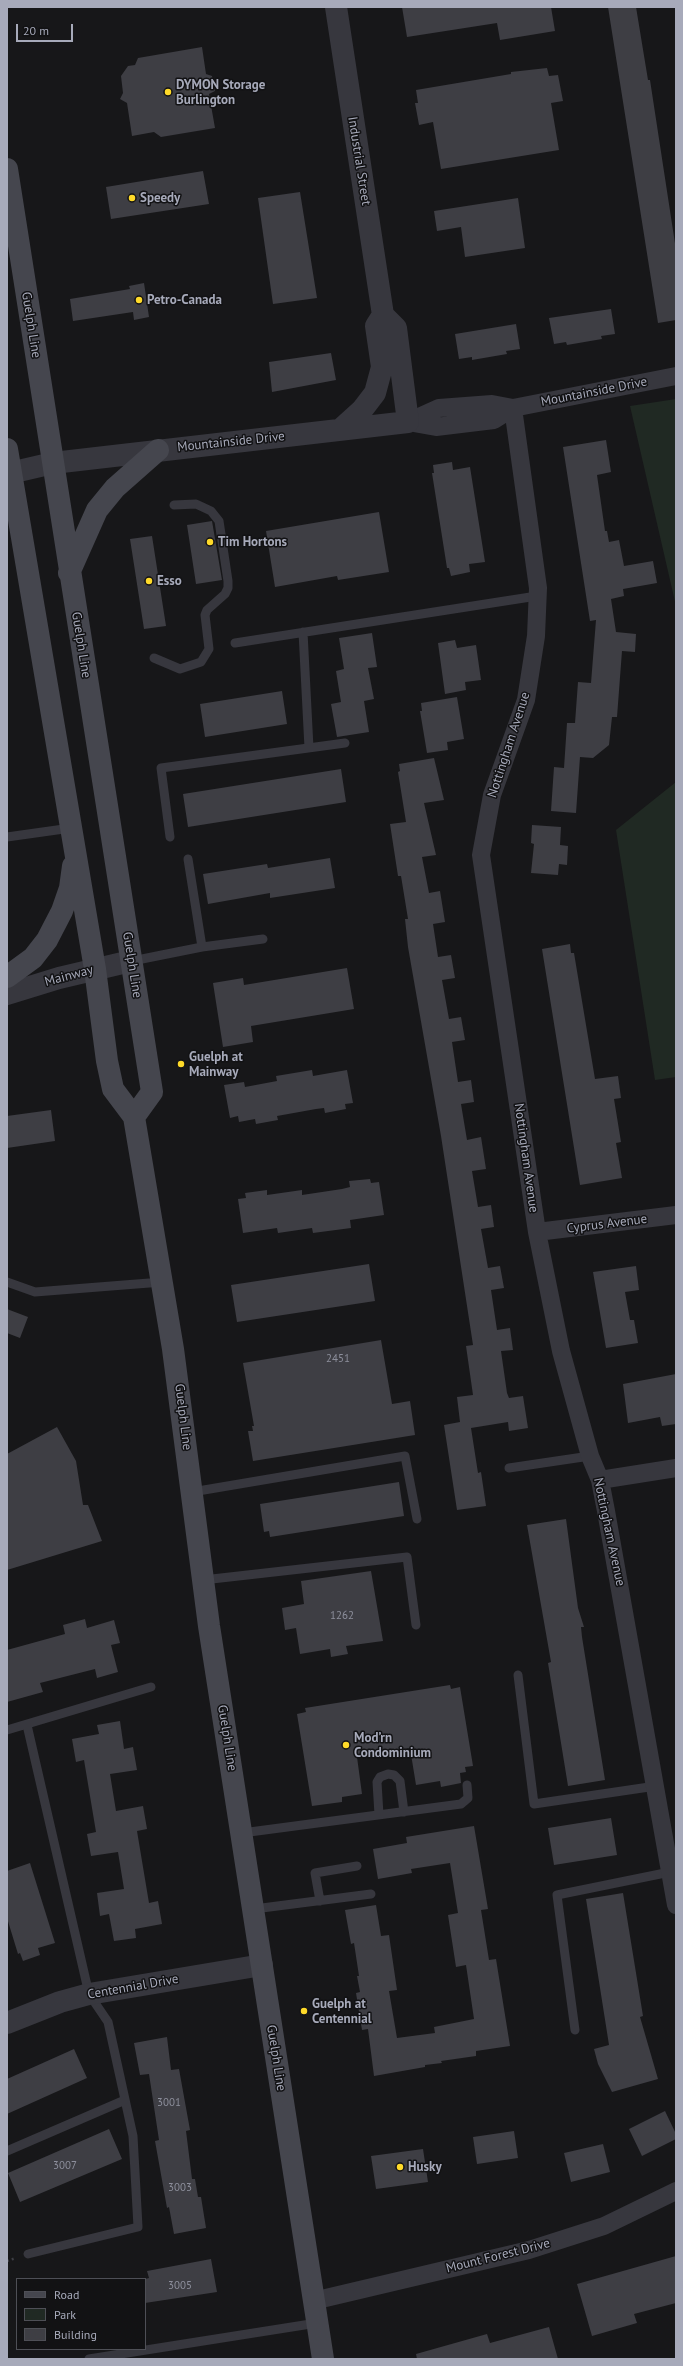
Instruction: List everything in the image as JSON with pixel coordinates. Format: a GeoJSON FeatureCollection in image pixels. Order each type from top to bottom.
{"type":"FeatureCollection","features":[{"type":"Feature","properties":{"kind":"main road","name":"Guelph Line"},"geometry":{"type":"LineString","coordinates":[[7,168],[69,573],[152,1092],[134,1117]]}},
{"type":"Feature","properties":{"kind":"main road","name":"Guelph Line"},"geometry":{"type":"LineString","coordinates":[[7,449],[9,474],[95,969],[107,1061],[113,1089],[134,1117],[175,1360],[203,1580],[323,2359]]}},
{"type":"Feature","properties":{"kind":"main road"},"geometry":{"type":"LineString","coordinates":[[69,573],[97,510],[115,488],[158,450]]}},
{"type":"Feature","properties":{"kind":"main road"},"geometry":{"type":"LineString","coordinates":[[7,977],[40,950],[55,928],[70,888],[73,868],[72,833]]}},
{"type":"Feature","properties":{"kind":"street","name":"Industrial Street"},"geometry":{"type":"LineString","coordinates":[[336,7],[383,315],[376,326],[382,367],[375,393],[362,410],[341,430]]}},
{"type":"Feature","properties":{"kind":"street"},"geometry":{"type":"LineString","coordinates":[[383,315],[396,328],[408,422]]}},
{"type":"Feature","properties":{"kind":"street","name":"Mountainside Drive"},"geometry":{"type":"LineString","coordinates":[[9,474],[53,463],[408,422],[436,427],[494,420],[513,408],[676,376]]}},
{"type":"Feature","properties":{"kind":"street","name":"Nottingham Avenue"},"geometry":{"type":"LineString","coordinates":[[513,408],[538,588],[536,636],[526,700],[492,795],[481,855],[537,1232],[561,1351],[590,1456],[600,1480],[673,1881],[676,1905]]}},
{"type":"Feature","properties":{"kind":"street","name":"Mainway"},"geometry":{"type":"LineString","coordinates":[[7,994],[95,969],[131,962]]}},
{"type":"Feature","properties":{"kind":"street","name":"Cyprus Avenue"},"geometry":{"type":"LineString","coordinates":[[537,1232],[676,1215]]}},
{"type":"Feature","properties":{"kind":"street"},"geometry":{"type":"LineString","coordinates":[[600,1480],[676,1468]]}},
{"type":"Feature","properties":{"kind":"street","name":"Centennial Drive"},"geometry":{"type":"LineString","coordinates":[[7,2023],[60,2002],[89,1994],[262,1966]]}},
{"type":"Feature","properties":{"kind":"street","name":"Mount Forest Drive"},"geometry":{"type":"LineString","coordinates":[[313,2301],[529,2250],[604,2226],[676,2191]]}},
{"type":"Feature","properties":{"kind":"lane"},"geometry":{"type":"LineString","coordinates":[[154,658],[180,669],[201,662],[209,649],[205,615],[207,610],[225,594],[228,588],[219,521],[211,512],[196,504],[174,505]]}},
{"type":"Feature","properties":{"kind":"lane"},"geometry":{"type":"LineString","coordinates":[[235,643],[537,596]]}},
{"type":"Feature","properties":{"kind":"lane"},"geometry":{"type":"LineString","coordinates":[[303,632],[309,748]]}},
{"type":"Feature","properties":{"kind":"lane"},"geometry":{"type":"LineString","coordinates":[[170,837],[162,768],[345,743]]}},
{"type":"Feature","properties":{"kind":"lane"},"geometry":{"type":"LineString","coordinates":[[7,838],[72,833]]}},
{"type":"Feature","properties":{"kind":"lane"},"geometry":{"type":"LineString","coordinates":[[188,859],[202,947]]}},
{"type":"Feature","properties":{"kind":"lane"},"geometry":{"type":"LineString","coordinates":[[131,962],[202,947],[262,939]]}},
{"type":"Feature","properties":{"kind":"lane"},"geometry":{"type":"LineString","coordinates":[[7,1282],[35,1292],[162,1282]]}},
{"type":"Feature","properties":{"kind":"lane"},"geometry":{"type":"LineString","coordinates":[[192,1492],[405,1456],[416,1519]]}},
{"type":"Feature","properties":{"kind":"lane"},"geometry":{"type":"LineString","coordinates":[[509,1468],[590,1456]]}},
{"type":"Feature","properties":{"kind":"lane"},"geometry":{"type":"LineString","coordinates":[[203,1580],[407,1557],[416,1626]]}},
{"type":"Feature","properties":{"kind":"lane"},"geometry":{"type":"LineString","coordinates":[[518,1675],[534,1804],[656,1786]]}},
{"type":"Feature","properties":{"kind":"lane"},"geometry":{"type":"LineString","coordinates":[[7,1730],[151,1687]]}},
{"type":"Feature","properties":{"kind":"lane"},"geometry":{"type":"LineString","coordinates":[[27,1725],[89,1994],[108,2022],[133,2136],[138,2227],[28,2254]]}},
{"type":"Feature","properties":{"kind":"lane"},"geometry":{"type":"LineString","coordinates":[[379,1815],[377,1782],[380,1777],[388,1774],[394,1775],[400,1781],[404,1812]]}},
{"type":"Feature","properties":{"kind":"lane"},"geometry":{"type":"LineString","coordinates":[[242,1833],[461,1804],[468,1798],[467,1785]]}},
{"type":"Feature","properties":{"kind":"lane"},"geometry":{"type":"LineString","coordinates":[[320,1901],[315,1873],[358,1866]]}},
{"type":"Feature","properties":{"kind":"lane"},"geometry":{"type":"LineString","coordinates":[[574,2030],[557,1895],[673,1881]]}},
{"type":"Feature","properties":{"kind":"lane"},"geometry":{"type":"LineString","coordinates":[[254,1909],[371,1894]]}},
{"type":"Feature","properties":{"kind":"lane"},"geometry":{"type":"LineString","coordinates":[[7,2151],[125,2100]]}},
{"type":"Feature","properties":{"kind":"lane"},"geometry":{"type":"LineString","coordinates":[[89,2359],[317,2323]]}},
{"type":"Feature","properties":{"kind":"green space"},"geometry":{"type":"Polygon","coordinates":[[[676,399],[676,606],[630,406],[676,399]]]}},
{"type":"Feature","properties":{"kind":"green space"},"geometry":{"type":"Polygon","coordinates":[[[676,782],[676,1077],[655,1080],[616,830],[676,782]]]}},
{"type":"Feature","properties":{"kind":"building"},"geometry":{"type":"Polygon","coordinates":[[[402,7],[551,7],[555,31],[500,40],[497,23],[407,37],[402,7]]]}},
{"type":"Feature","properties":{"kind":"building"},"geometry":{"type":"Polygon","coordinates":[[[608,7],[636,7],[648,80],[650,80],[676,250],[676,320],[658,323],[608,7]]]}},
{"type":"Feature","properties":{"kind":"building","name":"DYMON Storage Burlington"},"geometry":{"type":"Polygon","coordinates":[[[202,47],[206,74],[212,76],[215,91],[209,94],[215,128],[161,137],[154,132],[132,136],[127,103],[120,99],[123,93],[121,76],[128,66],[135,65],[138,58],[202,47]]]}},
{"type":"Feature","properties":{"kind":"building"},"geometry":{"type":"Polygon","coordinates":[[[547,68],[549,76],[558,75],[563,101],[551,103],[559,150],[441,169],[433,122],[419,125],[415,103],[418,103],[416,90],[511,74],[511,72],[547,68]]]}},
{"type":"Feature","properties":{"kind":"building"},"geometry":{"type":"Polygon","coordinates":[[[203,171],[209,204],[111,219],[106,187],[203,171]]]}},
{"type":"Feature","properties":{"kind":"building"},"geometry":{"type":"Polygon","coordinates":[[[300,192],[317,298],[273,304],[258,198],[300,192]]]}},
{"type":"Feature","properties":{"kind":"building"},"geometry":{"type":"Polygon","coordinates":[[[518,198],[525,248],[465,257],[461,227],[437,231],[434,211],[518,198]]]}},
{"type":"Feature","properties":{"kind":"building"},"geometry":{"type":"Polygon","coordinates":[[[144,283],[149,317],[134,320],[133,312],[73,321],[70,299],[130,289],[129,286],[144,283]]]}},
{"type":"Feature","properties":{"kind":"building"},"geometry":{"type":"Polygon","coordinates":[[[611,309],[615,334],[601,336],[602,339],[567,345],[566,342],[554,344],[549,318],[611,309]]]}},
{"type":"Feature","properties":{"kind":"building"},"geometry":{"type":"Polygon","coordinates":[[[516,324],[520,349],[506,351],[507,354],[472,360],[472,357],[459,359],[455,334],[516,324]]]}},
{"type":"Feature","properties":{"kind":"building"},"geometry":{"type":"Polygon","coordinates":[[[331,353],[336,380],[272,392],[269,362],[331,353]]]}},
{"type":"Feature","properties":{"kind":"building"},"geometry":{"type":"Polygon","coordinates":[[[606,440],[611,472],[597,475],[605,531],[607,531],[609,542],[619,540],[624,566],[653,561],[657,583],[623,589],[624,596],[611,599],[616,632],[636,634],[635,652],[622,651],[617,717],[612,717],[609,745],[593,758],[580,757],[576,813],[551,811],[554,767],[564,768],[567,723],[575,723],[578,682],[591,683],[596,620],[590,621],[563,447],[606,440]]]}},
{"type":"Feature","properties":{"kind":"building"},"geometry":{"type":"Polygon","coordinates":[[[452,462],[453,470],[470,467],[485,562],[469,564],[470,572],[451,576],[449,568],[447,568],[432,473],[434,473],[433,465],[452,462]]]}},
{"type":"Feature","properties":{"kind":"building"},"geometry":{"type":"Polygon","coordinates":[[[379,512],[389,572],[338,580],[337,576],[275,587],[266,531],[379,512]]]}},
{"type":"Feature","properties":{"kind":"building"},"geometry":{"type":"Polygon","coordinates":[[[212,521],[222,580],[196,584],[187,525],[212,521]]]}},
{"type":"Feature","properties":{"kind":"building"},"geometry":{"type":"Polygon","coordinates":[[[152,536],[166,626],[144,629],[130,539],[152,536]]]}},
{"type":"Feature","properties":{"kind":"building"},"geometry":{"type":"Polygon","coordinates":[[[372,633],[377,667],[368,668],[374,699],[364,701],[369,732],[337,737],[331,704],[341,702],[336,671],[344,669],[339,638],[372,633]]]}},
{"type":"Feature","properties":{"kind":"building"},"geometry":{"type":"Polygon","coordinates":[[[455,640],[457,648],[476,645],[481,680],[465,682],[466,690],[445,694],[438,643],[455,640]]]}},
{"type":"Feature","properties":{"kind":"building"},"geometry":{"type":"Polygon","coordinates":[[[282,691],[287,724],[205,737],[200,704],[282,691]]]}},
{"type":"Feature","properties":{"kind":"building"},"geometry":{"type":"Polygon","coordinates":[[[457,697],[464,739],[447,742],[448,750],[427,753],[420,711],[422,711],[421,703],[457,697]]]}},
{"type":"Feature","properties":{"kind":"building"},"geometry":{"type":"Polygon","coordinates":[[[434,758],[444,800],[424,803],[436,855],[422,857],[429,893],[440,891],[445,922],[433,924],[438,957],[451,955],[455,978],[442,980],[449,1019],[461,1017],[465,1040],[452,1042],[458,1082],[471,1080],[474,1102],[461,1104],[467,1140],[481,1137],[486,1169],[472,1171],[478,1207],[491,1205],[494,1227],[481,1229],[488,1268],[500,1266],[504,1288],[491,1290],[497,1330],[510,1328],[513,1350],[501,1351],[507,1393],[509,1398],[523,1396],[528,1428],[509,1431],[508,1422],[471,1428],[478,1473],[481,1472],[486,1506],[457,1510],[444,1425],[460,1422],[457,1397],[473,1395],[466,1346],[473,1345],[441,1136],[408,947],[405,919],[408,919],[401,876],[398,876],[390,824],[406,822],[398,772],[400,771],[399,764],[434,758]]]}},
{"type":"Feature","properties":{"kind":"building"},"geometry":{"type":"Polygon","coordinates":[[[341,769],[346,802],[188,827],[183,794],[341,769]]]}},
{"type":"Feature","properties":{"kind":"building"},"geometry":{"type":"Polygon","coordinates":[[[532,825],[561,827],[560,845],[568,846],[567,865],[559,864],[558,875],[531,873],[534,844],[531,843],[532,825]]]}},
{"type":"Feature","properties":{"kind":"building"},"geometry":{"type":"Polygon","coordinates":[[[330,858],[335,888],[270,898],[270,893],[208,904],[203,874],[267,864],[268,868],[330,858]]]}},
{"type":"Feature","properties":{"kind":"building"},"geometry":{"type":"Polygon","coordinates":[[[570,944],[571,953],[574,953],[595,1079],[618,1076],[621,1098],[614,1099],[621,1142],[616,1143],[622,1178],[580,1185],[542,949],[570,944]]]}},
{"type":"Feature","properties":{"kind":"building"},"geometry":{"type":"Polygon","coordinates":[[[347,968],[354,1009],[251,1026],[253,1042],[223,1047],[213,983],[243,978],[244,985],[347,968]]]}},
{"type":"Feature","properties":{"kind":"building"},"geometry":{"type":"Polygon","coordinates":[[[312,1070],[313,1076],[347,1070],[353,1103],[345,1104],[346,1109],[325,1113],[324,1108],[316,1109],[277,1116],[278,1120],[256,1124],[255,1119],[239,1122],[238,1116],[230,1118],[224,1085],[244,1082],[245,1087],[277,1081],[276,1076],[312,1070]]]}},
{"type":"Feature","properties":{"kind":"building"},"geometry":{"type":"Polygon","coordinates":[[[51,1110],[55,1141],[7,1148],[7,1116],[51,1110]]]}},
{"type":"Feature","properties":{"kind":"building"},"geometry":{"type":"Polygon","coordinates":[[[370,1179],[371,1183],[379,1182],[384,1215],[350,1220],[351,1228],[313,1233],[312,1228],[278,1233],[277,1228],[243,1233],[238,1199],[246,1198],[245,1193],[267,1190],[267,1195],[302,1190],[302,1195],[342,1189],[350,1187],[349,1181],[370,1179]]]}},
{"type":"Feature","properties":{"kind":"building"},"geometry":{"type":"Polygon","coordinates":[[[369,1264],[375,1301],[237,1322],[231,1285],[369,1264]]]}},
{"type":"Feature","properties":{"kind":"building"},"geometry":{"type":"Polygon","coordinates":[[[636,1266],[639,1290],[625,1292],[630,1320],[634,1320],[638,1343],[606,1348],[593,1272],[636,1266]]]}},
{"type":"Feature","properties":{"kind":"building"},"geometry":{"type":"Polygon","coordinates":[[[7,1309],[28,1317],[20,1338],[7,1333],[7,1309]]]}},
{"type":"Feature","properties":{"kind":"building"},"geometry":{"type":"Polygon","coordinates":[[[381,1340],[392,1404],[410,1401],[415,1435],[253,1461],[248,1431],[253,1431],[252,1426],[254,1426],[243,1363],[381,1340]]]}},
{"type":"Feature","properties":{"kind":"building"},"geometry":{"type":"Polygon","coordinates":[[[676,1374],[676,1424],[662,1426],[660,1417],[628,1423],[623,1384],[676,1374]]]}},
{"type":"Feature","properties":{"kind":"building"},"geometry":{"type":"Polygon","coordinates":[[[57,1427],[76,1461],[83,1505],[88,1505],[102,1541],[7,1570],[7,1454],[57,1427]]]}},
{"type":"Feature","properties":{"kind":"building"},"geometry":{"type":"Polygon","coordinates":[[[399,1482],[404,1516],[270,1537],[269,1531],[264,1532],[260,1504],[399,1482]]]}},
{"type":"Feature","properties":{"kind":"building"},"geometry":{"type":"Polygon","coordinates":[[[566,1519],[578,1608],[584,1627],[581,1627],[582,1637],[605,1780],[568,1786],[548,1663],[551,1662],[527,1525],[566,1519]]]}},
{"type":"Feature","properties":{"kind":"building"},"geometry":{"type":"Polygon","coordinates":[[[371,1571],[383,1641],[346,1646],[348,1654],[331,1657],[330,1649],[300,1654],[296,1628],[285,1630],[282,1608],[304,1604],[301,1581],[371,1571]]]}},
{"type":"Feature","properties":{"kind":"building"},"geometry":{"type":"Polygon","coordinates":[[[85,1619],[87,1628],[114,1620],[120,1643],[111,1645],[118,1672],[97,1678],[95,1669],[40,1683],[43,1692],[7,1702],[7,1650],[65,1634],[63,1625],[85,1619]]]}},
{"type":"Feature","properties":{"kind":"building","name":"Mod’rn Condominium"},"geometry":{"type":"Polygon","coordinates":[[[450,1685],[451,1689],[460,1687],[473,1766],[465,1767],[466,1772],[460,1773],[461,1783],[441,1787],[440,1781],[416,1785],[410,1748],[357,1757],[362,1794],[342,1797],[342,1802],[312,1806],[297,1714],[306,1712],[305,1708],[450,1685]]]}},
{"type":"Feature","properties":{"kind":"building"},"geometry":{"type":"Polygon","coordinates":[[[120,1721],[124,1749],[133,1747],[137,1770],[110,1774],[116,1811],[143,1806],[147,1829],[137,1831],[149,1903],[158,1901],[162,1924],[135,1929],[136,1938],[114,1941],[109,1914],[100,1916],[97,1893],[124,1889],[118,1852],[91,1856],[87,1834],[96,1832],[84,1760],[76,1762],[72,1739],[99,1734],[97,1725],[120,1721]]]}},
{"type":"Feature","properties":{"kind":"building"},"geometry":{"type":"Polygon","coordinates":[[[611,1818],[617,1855],[554,1865],[548,1828],[611,1818]]]}},
{"type":"Feature","properties":{"kind":"building"},"geometry":{"type":"Polygon","coordinates":[[[474,1826],[488,1909],[481,1910],[489,1960],[496,1959],[510,2046],[476,2051],[476,2056],[441,2061],[442,2063],[425,2065],[425,2067],[374,2076],[368,2029],[362,2030],[356,1993],[360,1992],[357,1976],[359,1976],[354,1943],[351,1944],[345,1910],[376,1905],[381,1936],[389,1935],[397,1990],[389,1991],[397,2038],[435,2033],[434,2027],[474,2019],[466,1965],[456,1967],[448,1915],[458,1913],[450,1863],[411,1869],[412,1873],[378,1879],[373,1849],[407,1843],[406,1837],[474,1826]]]}},
{"type":"Feature","properties":{"kind":"building"},"geometry":{"type":"Polygon","coordinates":[[[30,1863],[55,1943],[38,1948],[40,1955],[23,1961],[20,1953],[18,1954],[7,1918],[7,1871],[30,1863]]]}},
{"type":"Feature","properties":{"kind":"building"},"geometry":{"type":"Polygon","coordinates":[[[623,1893],[643,2016],[640,2017],[658,2079],[612,2092],[598,2064],[594,2049],[609,2045],[586,1899],[623,1893]]]}},
{"type":"Feature","properties":{"kind":"building"},"geometry":{"type":"Polygon","coordinates":[[[167,2037],[171,2070],[179,2069],[190,2130],[186,2131],[192,2179],[195,2179],[198,2197],[201,2197],[206,2228],[174,2234],[169,2207],[167,2208],[155,2141],[159,2140],[149,2074],[140,2075],[134,2043],[167,2037]]]}},
{"type":"Feature","properties":{"kind":"building"},"geometry":{"type":"Polygon","coordinates":[[[74,2049],[87,2078],[7,2114],[7,2079],[74,2049]]]}},
{"type":"Feature","properties":{"kind":"building"},"geometry":{"type":"Polygon","coordinates":[[[665,2111],[676,2134],[676,2139],[642,2156],[629,2129],[665,2111]]]}},
{"type":"Feature","properties":{"kind":"building"},"geometry":{"type":"Polygon","coordinates":[[[109,2129],[122,2159],[20,2202],[8,2173],[109,2129]]]}},
{"type":"Feature","properties":{"kind":"building"},"geometry":{"type":"Polygon","coordinates":[[[514,2131],[518,2158],[477,2164],[473,2137],[514,2131]]]}},
{"type":"Feature","properties":{"kind":"building"},"geometry":{"type":"Polygon","coordinates":[[[603,2144],[610,2172],[571,2182],[564,2153],[603,2144]]]}},
{"type":"Feature","properties":{"kind":"building"},"geometry":{"type":"Polygon","coordinates":[[[423,2149],[428,2182],[376,2189],[371,2156],[423,2149]]]}},
{"type":"Feature","properties":{"kind":"building"},"geometry":{"type":"Polygon","coordinates":[[[676,2256],[676,2303],[634,2314],[637,2323],[592,2336],[577,2284],[676,2256]]]}},
{"type":"Feature","properties":{"kind":"building"},"geometry":{"type":"Polygon","coordinates":[[[211,2259],[217,2292],[146,2303],[146,2279],[149,2278],[147,2271],[211,2259]]]}},
{"type":"Feature","properties":{"kind":"building"},"geometry":{"type":"Polygon","coordinates":[[[549,2327],[558,2359],[417,2359],[416,2354],[487,2334],[490,2343],[549,2327]]]}},
{"type":"Feature","properties":{"kind":"place","name":"DYMON Storage Burlington"},"geometry":{"type":"Point","coordinates":[168,92]}},
{"type":"Feature","properties":{"kind":"place","name":"Speedy"},"geometry":{"type":"Point","coordinates":[132,198]}},
{"type":"Feature","properties":{"kind":"place","name":"Petro-Canada"},"geometry":{"type":"Point","coordinates":[139,300]}},
{"type":"Feature","properties":{"kind":"place","name":"Tim Hortons"},"geometry":{"type":"Point","coordinates":[210,542]}},
{"type":"Feature","properties":{"kind":"place","name":"Esso"},"geometry":{"type":"Point","coordinates":[149,581]}},
{"type":"Feature","properties":{"kind":"place","name":"Guelph at Mainway"},"geometry":{"type":"Point","coordinates":[181,1064]}},
{"type":"Feature","properties":{"kind":"place","name":"Mod’rn Condominium"},"geometry":{"type":"Point","coordinates":[346,1745]}},
{"type":"Feature","properties":{"kind":"place","name":"Guelph at Centennial"},"geometry":{"type":"Point","coordinates":[304,2011]}},
{"type":"Feature","properties":{"kind":"place","name":"Husky"},"geometry":{"type":"Point","coordinates":[400,2167]}}]}
